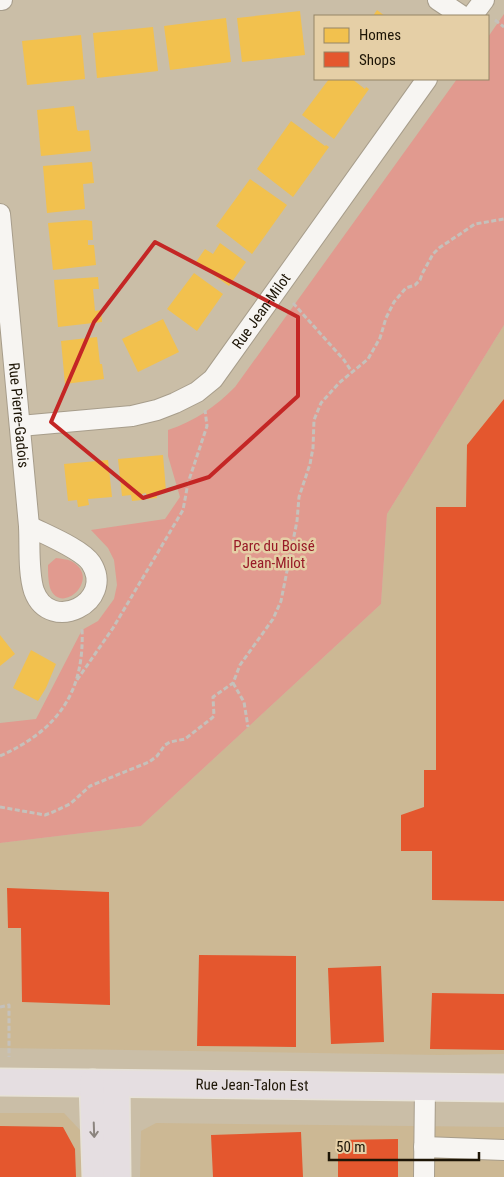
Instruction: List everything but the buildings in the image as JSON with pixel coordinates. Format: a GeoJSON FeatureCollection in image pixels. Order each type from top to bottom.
{"type":"FeatureCollection","features":[{"type":"Feature","properties":{"kind":"main road","name":"Rue Jean-Talon Est"},"geometry":{"type":"LineString","coordinates":[[0,1082],[504,1088]]}},
{"type":"Feature","properties":{"kind":"main road"},"geometry":{"type":"LineString","coordinates":[[96,1177],[104,1083]]}},
{"type":"Feature","properties":{"kind":"main road"},"geometry":{"type":"LineString","coordinates":[[104,1083],[117,1177]]}},
{"type":"Feature","properties":{"kind":"street"},"geometry":{"type":"LineString","coordinates":[[438,0],[460,15]]}},
{"type":"Feature","properties":{"kind":"street"},"geometry":{"type":"LineString","coordinates":[[473,15],[484,0]]}},
{"type":"Feature","properties":{"kind":"street","name":"Rue Jean-Milot"},"geometry":{"type":"LineString","coordinates":[[20,426],[132,416],[157,410],[197,392],[227,362],[426,80]]}},
{"type":"Feature","properties":{"kind":"street","name":"Rue Pierre-Gadois"},"geometry":{"type":"LineString","coordinates":[[0,214],[29,526]]}},
{"type":"Feature","properties":{"kind":"street"},"geometry":{"type":"LineString","coordinates":[[424,1177],[425,1086]]}},
{"type":"Feature","properties":{"kind":"street"},"geometry":{"type":"LineString","coordinates":[[424,1147],[504,1150]]}},
{"type":"Feature","properties":{"kind":"path"},"geometry":{"type":"LineString","coordinates":[[495,20],[504,27]]}},
{"type":"Feature","properties":{"kind":"path"},"geometry":{"type":"LineString","coordinates":[[0,807],[44,815],[53,812],[70,804],[90,786],[148,762],[157,756],[165,745],[170,742],[185,740],[210,721],[214,716],[213,698],[233,683],[240,665],[272,619],[281,601],[297,521],[299,497],[310,464],[313,448],[314,420],[321,403],[328,394],[368,359],[399,294],[420,280],[433,254],[475,224],[504,219]]}},
{"type":"Feature","properties":{"kind":"path"},"geometry":{"type":"LineString","coordinates":[[293,303],[336,350],[352,372]]}},
{"type":"Feature","properties":{"kind":"path"},"geometry":{"type":"LineString","coordinates":[[0,756],[18,748],[45,729],[64,706],[77,680],[113,628],[183,510],[188,483],[207,426],[204,409]]}},
{"type":"Feature","properties":{"kind":"path"},"geometry":{"type":"LineString","coordinates":[[77,680],[81,657],[82,628]]}},
{"type":"Feature","properties":{"kind":"path"},"geometry":{"type":"LineString","coordinates":[[233,683],[244,702],[248,727]]}},
{"type":"Feature","properties":{"kind":"path"},"geometry":{"type":"LineString","coordinates":[[0,1007],[9,1005],[9,1057]]}},
{"type":"Feature","properties":{"kind":"highlighted area"},"geometry":{"type":"Polygon","coordinates":[[[155,242],[298,317],[298,396],[209,477],[143,498],[51,422],[94,322],[155,242]]]}},
{"type":"Feature","properties":{"kind":"shaded area"},"geometry":{"type":"Polygon","coordinates":[[[504,325],[504,1054],[440,1055],[0,1048],[0,843],[141,826],[381,604],[387,514],[504,325]]]}},
{"type":"Feature","properties":{"kind":"shaded area"},"geometry":{"type":"Polygon","coordinates":[[[0,1113],[64,1113],[80,1130],[82,1177],[0,1177],[0,1113]]]}},
{"type":"Feature","properties":{"kind":"shaded area"},"geometry":{"type":"Polygon","coordinates":[[[156,1123],[504,1127],[504,1177],[140,1177],[141,1131],[156,1123]]]}},
{"type":"Feature","properties":{"kind":"green space","name":"Parc du Boisé Jean-Milot"},"geometry":{"type":"Polygon","coordinates":[[[504,14],[504,325],[387,514],[381,604],[141,826],[0,843],[0,723],[36,719],[82,630],[98,621],[114,599],[117,585],[114,560],[108,548],[91,530],[165,519],[180,497],[168,456],[168,430],[204,413],[235,387],[456,80],[489,80],[489,36],[504,14]]]}},
{"type":"Feature","properties":{"kind":"green space"},"geometry":{"type":"Polygon","coordinates":[[[56,558],[71,561],[80,568],[83,576],[77,592],[70,597],[62,598],[55,596],[50,588],[48,565],[56,558]]]}}]}
